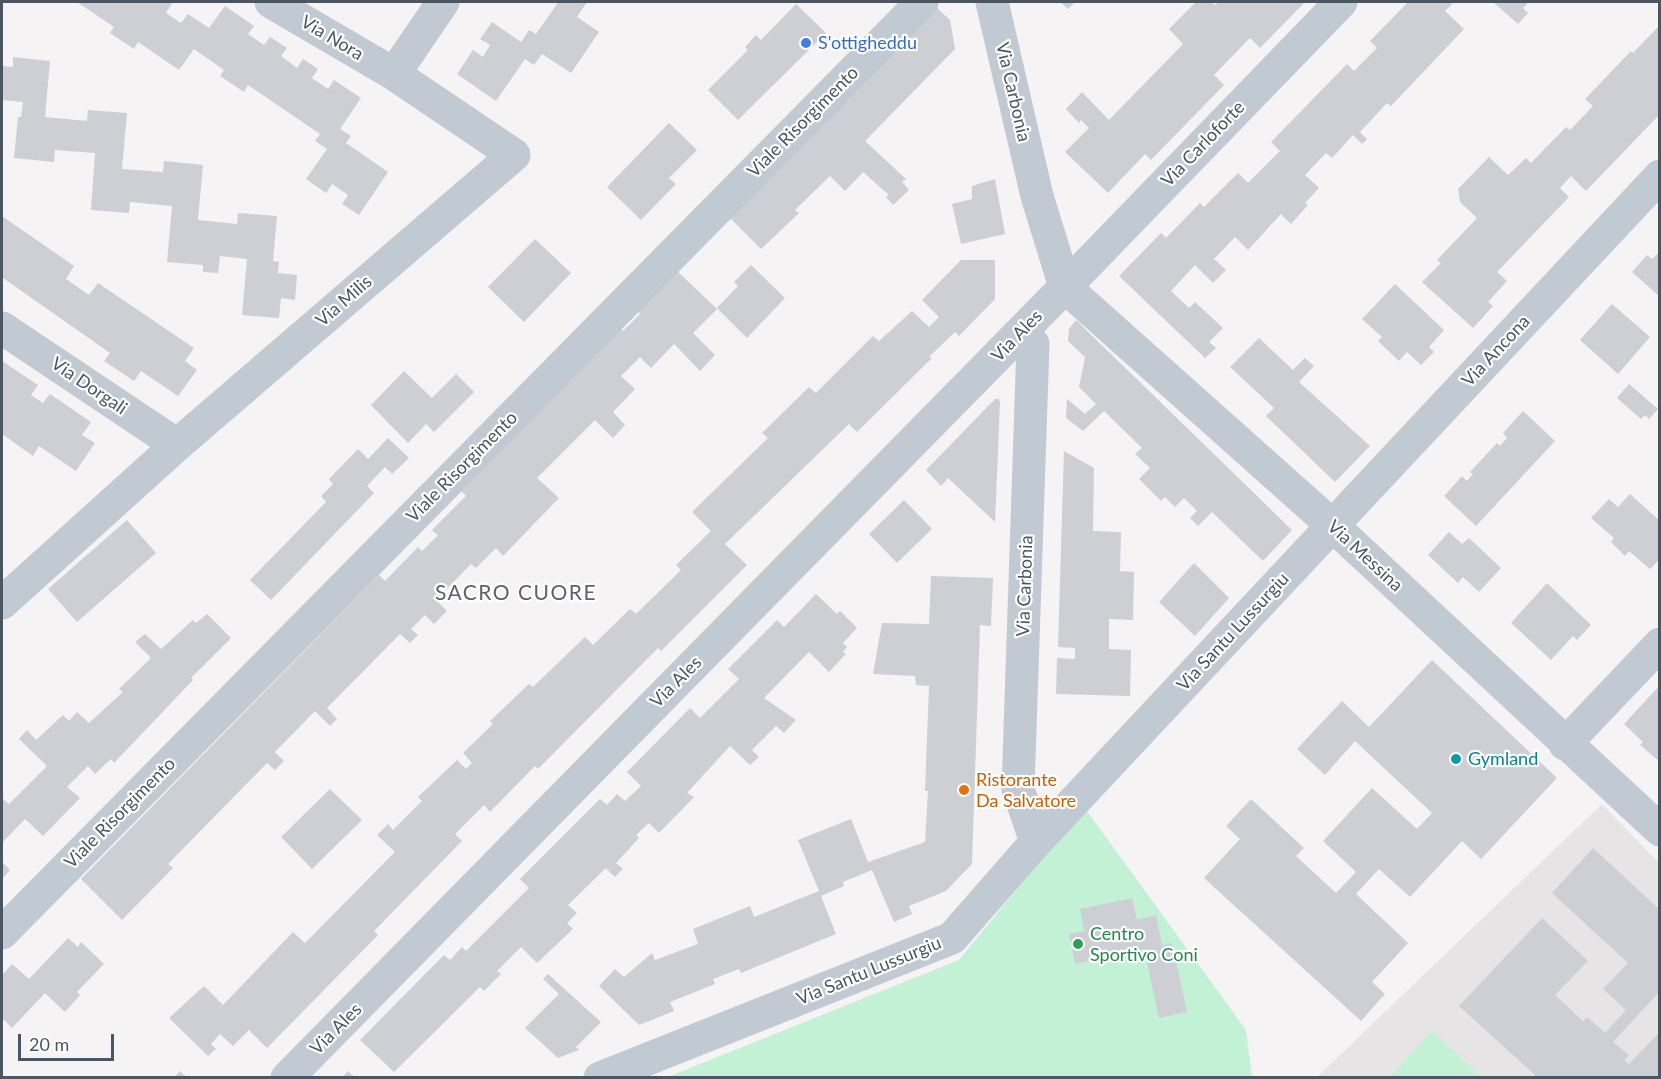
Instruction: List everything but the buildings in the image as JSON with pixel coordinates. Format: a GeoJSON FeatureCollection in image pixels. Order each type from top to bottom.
{"type":"FeatureCollection","features":[{"type":"Feature","properties":{"kind":"street","name":"Via Nora"},"geometry":{"type":"LineString","coordinates":[[271,2],[394,74]]}},
{"type":"Feature","properties":{"kind":"street"},"geometry":{"type":"LineString","coordinates":[[394,74],[443,2]]}},
{"type":"Feature","properties":{"kind":"street","name":"Viale Risorgimento"},"geometry":{"type":"LineString","coordinates":[[2,933],[922,2]]}},
{"type":"Feature","properties":{"kind":"street","name":"Via Carbonia"},"geometry":{"type":"LineString","coordinates":[[992,2],[1037,196],[1065,287]]}},
{"type":"Feature","properties":{"kind":"street","name":"Via Carloforte"},"geometry":{"type":"LineString","coordinates":[[1065,287],[1341,2]]}},
{"type":"Feature","properties":{"kind":"street","name":"Via Milis"},"geometry":{"type":"LineString","coordinates":[[2,603],[177,445],[514,155],[394,74]]}},
{"type":"Feature","properties":{"kind":"street","name":"Via Ancona"},"geometry":{"type":"LineString","coordinates":[[1333,526],[1659,176]]}},
{"type":"Feature","properties":{"kind":"street","name":"Via Ales"},"geometry":{"type":"LineString","coordinates":[[287,1077],[1065,287]]}},
{"type":"Feature","properties":{"kind":"street","name":"Via Messina"},"geometry":{"type":"LineString","coordinates":[[1065,287],[1333,526],[1659,830]]}},
{"type":"Feature","properties":{"kind":"street","name":"Via Dorgali"},"geometry":{"type":"LineString","coordinates":[[2,328],[177,445]]}},
{"type":"Feature","properties":{"kind":"street","name":"Via Carbonia"},"geometry":{"type":"LineString","coordinates":[[1022,331],[1033,344],[1018,789],[1036,842]]}},
{"type":"Feature","properties":{"kind":"street","name":"Via Santu Lussurgiu"},"geometry":{"type":"LineString","coordinates":[[600,1077],[952,938],[1036,842],[1333,526]]}},
{"type":"Feature","properties":{"kind":"street"},"geometry":{"type":"LineString","coordinates":[[1565,744],[1659,644]]}},
{"type":"Feature","properties":{"kind":"shaded area"},"geometry":{"type":"Polygon","coordinates":[[[1602,804],[1659,863],[1659,1077],[1316,1078],[1602,804]]]}},
{"type":"Feature","properties":{"kind":"green space","name":"Centro Sportivo Coni"},"geometry":{"type":"Polygon","coordinates":[[[1084,807],[1246,1030],[1252,1077],[665,1078],[959,960],[1084,807]]]}},
{"type":"Feature","properties":{"kind":"green space"},"geometry":{"type":"Polygon","coordinates":[[[1432,1031],[1481,1077],[1390,1077],[1432,1031]]]}},
{"type":"Feature","properties":{"kind":"place","name":"S'ottigheddu"},"geometry":{"type":"Point","coordinates":[806,43]}},
{"type":"Feature","properties":{"kind":"place","name":"Gymland"},"geometry":{"type":"Point","coordinates":[1456,759]}},
{"type":"Feature","properties":{"kind":"place","name":"Ristorante Da Salvatore"},"geometry":{"type":"Point","coordinates":[964,790]}},
{"type":"Feature","properties":{"kind":"place","name":"Centro Sportivo Coni"},"geometry":{"type":"Point","coordinates":[1078,944]}},
{"type":"Feature","properties":{"kind":"district","name":"SACRO CUORE"},"geometry":{"type":"Point","coordinates":[516,593]}}]}
